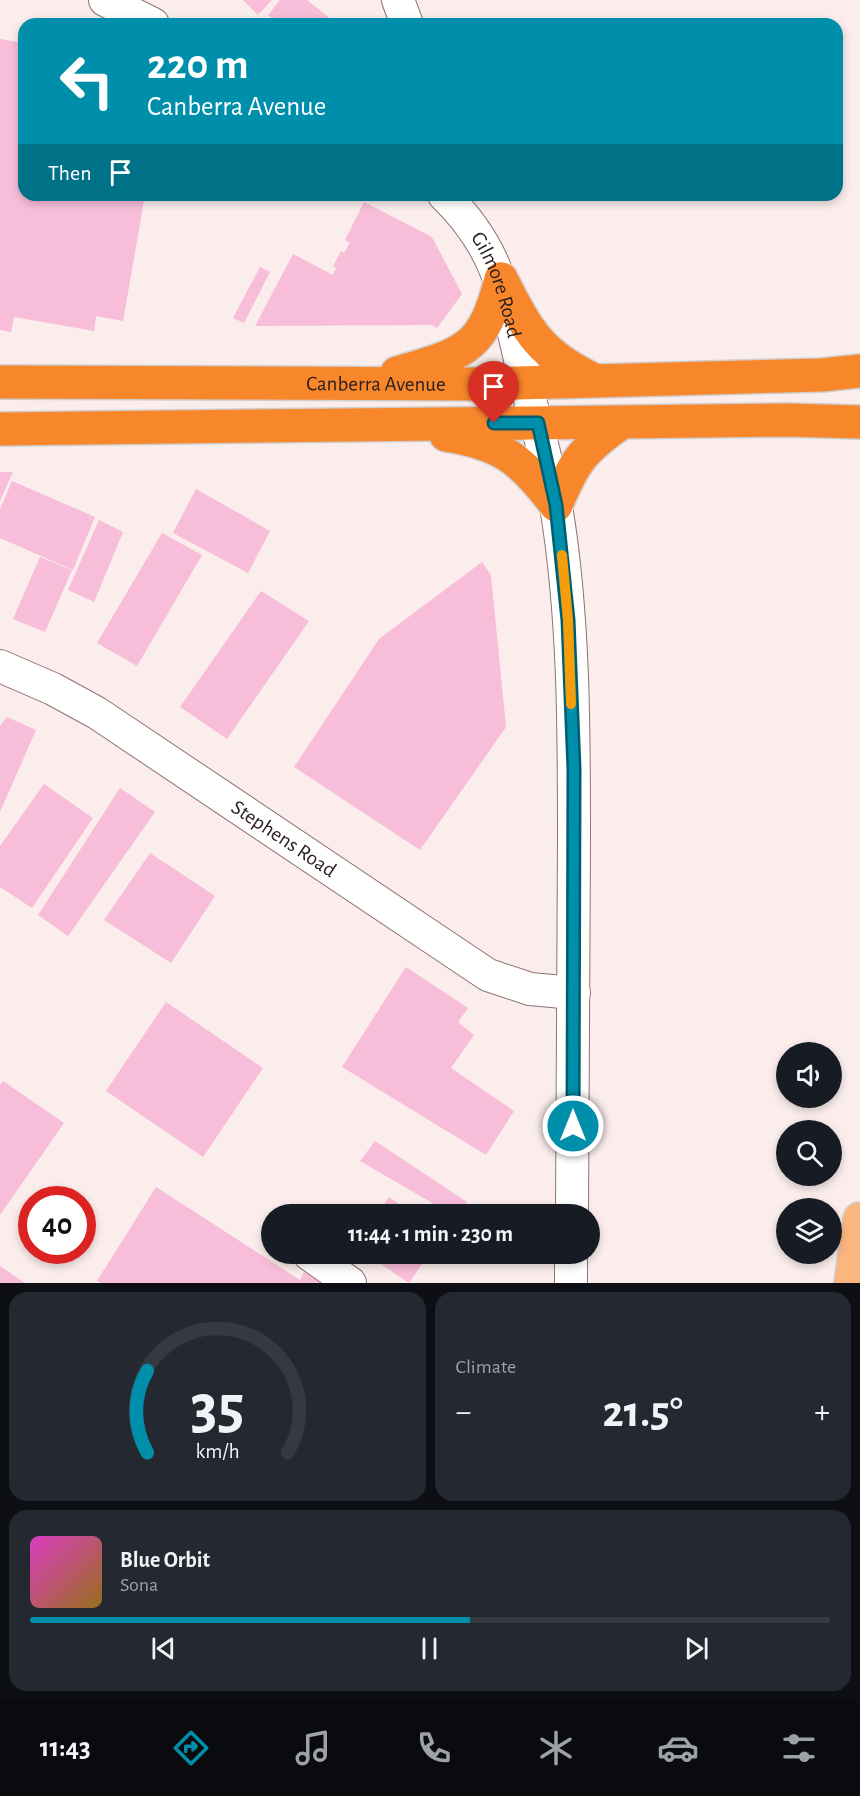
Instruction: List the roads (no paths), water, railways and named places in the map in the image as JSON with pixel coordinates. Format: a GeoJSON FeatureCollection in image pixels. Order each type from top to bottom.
{"type":"FeatureCollection","features":[{"type":"Feature","properties":{"kind":"highway"},"geometry":{"type":"LineString","coordinates":[[501,279],[525,325],[537,342],[569,368],[596,381]]}},
{"type":"Feature","properties":{"kind":"highway"},"geometry":{"type":"LineString","coordinates":[[361,384],[449,358],[467,348],[483,331],[494,307],[501,279]]}},
{"type":"Feature","properties":{"kind":"highway","name":"Canberra Avenue"},"geometry":{"type":"LineString","coordinates":[[0,382],[361,384],[525,382],[690,376],[822,375],[860,371]]}},
{"type":"Feature","properties":{"kind":"highway","name":"Canberra Avenue"},"geometry":{"type":"LineString","coordinates":[[0,429],[538,423],[601,430],[698,422],[787,420],[860,422]]}},
{"type":"Feature","properties":{"kind":"highway"},"geometry":{"type":"LineString","coordinates":[[383,424],[458,437],[501,450],[519,461],[533,474],[556,505]]}},
{"type":"Feature","properties":{"kind":"highway"},"geometry":{"type":"LineString","coordinates":[[556,505],[568,476],[601,430]]}},
{"type":"Feature","properties":{"kind":"main road"},"geometry":{"type":"LineString","coordinates":[[843,1283],[859,1225]]}},
{"type":"Feature","properties":{"kind":"main road"},"geometry":{"type":"LineString","coordinates":[[851,1283],[859,1225]]}},
{"type":"Feature","properties":{"kind":"street"},"geometry":{"type":"LineString","coordinates":[[105,0],[141,18]]}},
{"type":"Feature","properties":{"kind":"street"},"geometry":{"type":"LineString","coordinates":[[398,0],[405,18]]}},
{"type":"Feature","properties":{"kind":"street","name":"Gilmore Road"},"geometry":{"type":"LineString","coordinates":[[449,201],[483,241],[501,279],[525,382],[538,423],[556,505],[569,650],[574,769],[572,1204]]}},
{"type":"Feature","properties":{"kind":"street","name":"Stephens Road"},"geometry":{"type":"LineString","coordinates":[[0,666],[53,689],[97,713],[488,975],[530,989],[574,993]]}},
{"type":"Feature","properties":{"kind":"street"},"geometry":{"type":"LineString","coordinates":[[323,1264],[350,1283]]}},
{"type":"Feature","properties":{"kind":"street"},"geometry":{"type":"LineString","coordinates":[[571,1264],[571,1283]]}}]}
